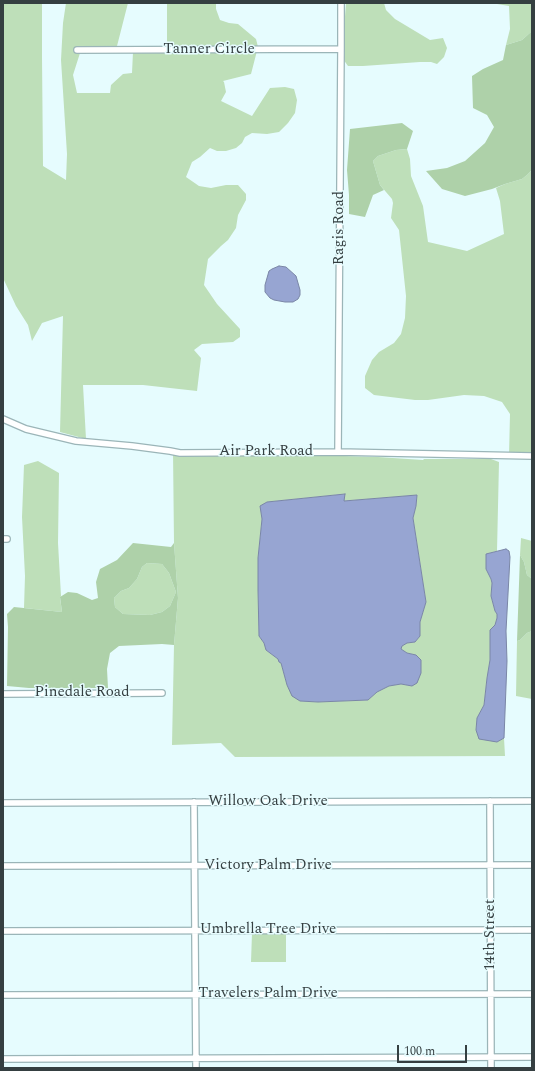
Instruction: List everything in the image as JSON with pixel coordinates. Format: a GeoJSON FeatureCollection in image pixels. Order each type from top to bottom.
{"type":"FeatureCollection","features":[{"type":"Feature","properties":{"kind":"street","name":"Ragis Road"},"geometry":{"type":"LineString","coordinates":[[338,452],[341,3]]}},
{"type":"Feature","properties":{"kind":"street","name":"Tanner Circle"},"geometry":{"type":"LineString","coordinates":[[77,50],[341,49]]}},
{"type":"Feature","properties":{"kind":"street","name":"Air Park Road"},"geometry":{"type":"LineString","coordinates":[[3,419],[26,429],[76,441],[139,447],[180,453],[338,452],[532,456]]}},
{"type":"Feature","properties":{"kind":"street","name":"Pinedale Road"},"geometry":{"type":"LineString","coordinates":[[3,694],[162,693]]}},
{"type":"Feature","properties":{"kind":"street","name":"14th Street"},"geometry":{"type":"LineString","coordinates":[[490,801],[491,1068]]}},
{"type":"Feature","properties":{"kind":"street","name":"Willow Oak Drive"},"geometry":{"type":"LineString","coordinates":[[3,802],[532,801]]}},
{"type":"Feature","properties":{"kind":"street"},"geometry":{"type":"LineString","coordinates":[[194,802],[196,1068]]}},
{"type":"Feature","properties":{"kind":"street","name":"Victory Palm Drive"},"geometry":{"type":"LineString","coordinates":[[3,866],[532,865]]}},
{"type":"Feature","properties":{"kind":"street","name":"Umbrella Tree Drive"},"geometry":{"type":"LineString","coordinates":[[3,931],[532,930]]}},
{"type":"Feature","properties":{"kind":"street","name":"Travelers Palm Drive"},"geometry":{"type":"LineString","coordinates":[[3,994],[532,994]]}},
{"type":"Feature","properties":{"kind":"street"},"geometry":{"type":"LineString","coordinates":[[3,1059],[532,1057]]}},
{"type":"Feature","properties":{"kind":"green space"},"geometry":{"type":"Polygon","coordinates":[[[3,3],[42,3],[43,166],[66,180],[67,154],[61,60],[63,23],[66,3],[128,3],[117,46],[80,53],[73,75],[77,93],[110,93],[111,85],[123,74],[132,73],[133,52],[167,51],[167,3],[216,3],[216,9],[220,20],[238,24],[256,39],[258,47],[251,74],[223,81],[226,92],[221,101],[252,116],[270,88],[285,87],[294,89],[297,100],[295,113],[279,132],[267,134],[252,133],[245,137],[242,143],[236,148],[226,151],[217,151],[210,148],[192,162],[186,177],[199,186],[211,188],[226,185],[238,185],[246,194],[246,200],[238,215],[236,228],[228,240],[208,259],[204,285],[217,304],[240,329],[240,337],[233,342],[202,344],[194,350],[201,358],[197,391],[143,385],[83,385],[86,439],[60,432],[63,316],[42,323],[32,341],[28,325],[16,306],[3,278],[3,3]]]}},
{"type":"Feature","properties":{"kind":"green space"},"geometry":{"type":"Polygon","coordinates":[[[346,3],[384,3],[386,10],[395,19],[430,40],[443,38],[447,48],[444,57],[437,64],[431,62],[420,62],[348,66],[343,59],[346,3]]]}},
{"type":"Feature","properties":{"kind":"green space"},"geometry":{"type":"Polygon","coordinates":[[[491,3],[532,3],[532,31],[522,40],[506,45],[510,29],[509,6],[491,3]]]}},
{"type":"Feature","properties":{"kind":"green space"},"geometry":{"type":"Polygon","coordinates":[[[532,31],[532,170],[522,179],[465,196],[442,189],[426,171],[447,168],[465,161],[485,143],[494,127],[487,115],[473,108],[472,76],[503,60],[506,45],[522,40],[532,31]]]}},
{"type":"Feature","properties":{"kind":"green space"},"geometry":{"type":"Polygon","coordinates":[[[402,123],[413,131],[407,149],[396,150],[378,156],[373,161],[380,185],[384,190],[373,195],[365,217],[349,214],[347,170],[350,129],[402,123]]]}},
{"type":"Feature","properties":{"kind":"green space"},"geometry":{"type":"Polygon","coordinates":[[[407,149],[410,159],[411,176],[423,206],[428,242],[467,251],[504,234],[500,201],[496,188],[522,179],[532,170],[532,456],[509,456],[510,414],[502,402],[484,396],[464,395],[428,400],[415,400],[374,395],[365,388],[365,376],[372,360],[379,352],[394,343],[401,334],[405,318],[406,296],[399,230],[391,218],[393,203],[392,199],[380,185],[373,161],[378,156],[396,150],[407,149]]]}},
{"type":"Feature","properties":{"kind":"green space"},"geometry":{"type":"Polygon","coordinates":[[[173,451],[378,457],[423,460],[491,459],[499,462],[497,551],[486,554],[486,569],[492,583],[491,596],[497,618],[495,625],[490,630],[490,660],[484,705],[477,718],[476,730],[497,742],[504,738],[505,756],[235,757],[221,743],[172,745],[174,645],[178,598],[174,543],[173,451]],[[344,494],[267,502],[261,506],[262,519],[258,558],[259,636],[264,643],[266,650],[281,663],[287,685],[300,701],[318,702],[368,700],[377,692],[389,686],[401,684],[412,686],[416,655],[407,653],[401,649],[401,646],[407,643],[415,642],[420,636],[420,622],[426,602],[413,518],[417,495],[344,501],[344,494]]]}},
{"type":"Feature","properties":{"kind":"green space"},"geometry":{"type":"Polygon","coordinates":[[[38,461],[59,473],[58,543],[62,612],[24,608],[25,576],[22,517],[24,465],[38,461]]]}},
{"type":"Feature","properties":{"kind":"green space"},"geometry":{"type":"Polygon","coordinates":[[[521,538],[532,541],[532,579],[527,575],[524,562],[520,555],[521,538]]]}},
{"type":"Feature","properties":{"kind":"green space"},"geometry":{"type":"Polygon","coordinates":[[[133,543],[171,547],[174,543],[178,598],[174,645],[162,644],[119,646],[110,653],[107,669],[108,688],[29,688],[7,686],[7,614],[14,607],[62,612],[60,597],[68,592],[77,593],[92,600],[98,598],[96,582],[100,569],[117,560],[133,543]],[[147,563],[142,567],[137,579],[129,588],[121,591],[114,598],[115,607],[123,614],[150,615],[162,612],[170,606],[176,592],[169,573],[162,564],[147,563]]]}},
{"type":"Feature","properties":{"kind":"green space"},"geometry":{"type":"Polygon","coordinates":[[[520,555],[524,562],[527,575],[532,579],[532,631],[517,641],[520,555]]]}},
{"type":"Feature","properties":{"kind":"green space"},"geometry":{"type":"Polygon","coordinates":[[[147,563],[162,564],[169,573],[176,592],[170,606],[162,612],[150,615],[123,614],[115,607],[114,598],[121,591],[129,588],[137,579],[142,567],[147,563]]]}},
{"type":"Feature","properties":{"kind":"green space"},"geometry":{"type":"Polygon","coordinates":[[[532,631],[532,699],[516,696],[517,641],[532,631]]]}},
{"type":"Feature","properties":{"kind":"green space"},"geometry":{"type":"Polygon","coordinates":[[[252,933],[286,933],[286,962],[251,962],[252,933]]]}},
{"type":"Feature","properties":{"kind":"water"},"geometry":{"type":"Polygon","coordinates":[[[279,266],[286,267],[296,276],[300,295],[298,299],[293,302],[274,300],[265,292],[265,285],[269,271],[279,266]]]}},
{"type":"Feature","properties":{"kind":"water"},"geometry":{"type":"Polygon","coordinates":[[[345,494],[344,501],[417,495],[413,518],[426,602],[420,622],[420,636],[415,642],[407,643],[402,646],[401,649],[407,653],[416,655],[421,660],[421,673],[417,683],[412,686],[401,684],[389,686],[377,692],[368,700],[318,702],[300,701],[292,696],[287,685],[281,663],[266,650],[264,643],[259,636],[258,558],[262,519],[260,506],[267,502],[345,494]]]}},
{"type":"Feature","properties":{"kind":"water"},"geometry":{"type":"Polygon","coordinates":[[[506,549],[509,551],[510,557],[506,631],[507,661],[504,738],[497,742],[479,739],[476,730],[477,718],[484,705],[490,660],[490,630],[495,625],[497,618],[491,596],[492,583],[486,569],[486,554],[506,549]]]}}]}
